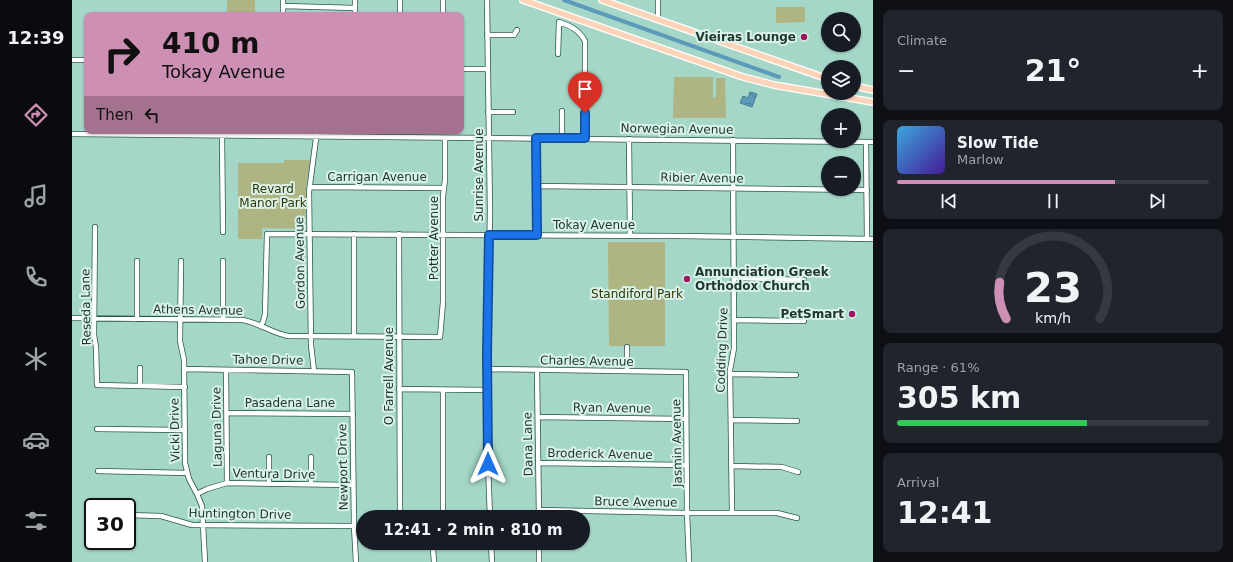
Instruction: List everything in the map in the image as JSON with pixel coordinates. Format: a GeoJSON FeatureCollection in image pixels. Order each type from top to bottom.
{"type":"FeatureCollection","features":[{"type":"Feature","properties":{"kind":"main road"},"geometry":{"type":"LineString","coordinates":[[523,0],[743,77],[774,85],[873,102]]}},
{"type":"Feature","properties":{"kind":"main road"},"geometry":{"type":"LineString","coordinates":[[602,0],[616,2],[658,20],[821,77]]}},
{"type":"Feature","properties":{"kind":"main road"},"geometry":{"type":"LineString","coordinates":[[861,87],[873,90]]}},
{"type":"Feature","properties":{"kind":"street"},"geometry":{"type":"LineString","coordinates":[[283,0],[283,12]]}},
{"type":"Feature","properties":{"kind":"street"},"geometry":{"type":"LineString","coordinates":[[355,0],[355,12]]}},
{"type":"Feature","properties":{"kind":"street"},"geometry":{"type":"LineString","coordinates":[[400,0],[400,12]]}},
{"type":"Feature","properties":{"kind":"street"},"geometry":{"type":"LineString","coordinates":[[443,0],[443,12]]}},
{"type":"Feature","properties":{"kind":"street","name":"Sunrise Avenue"},"geometry":{"type":"LineString","coordinates":[[487,0],[489,138],[487,370],[490,510]]}},
{"type":"Feature","properties":{"kind":"street"},"geometry":{"type":"LineString","coordinates":[[658,0],[658,20]]}},
{"type":"Feature","properties":{"kind":"street"},"geometry":{"type":"LineString","coordinates":[[283,6],[355,8]]}},
{"type":"Feature","properties":{"kind":"street"},"geometry":{"type":"LineString","coordinates":[[558,54],[559,22],[578,30],[585,41],[585,138]]}},
{"type":"Feature","properties":{"kind":"street"},"geometry":{"type":"LineString","coordinates":[[487,35],[514,35],[517,30]]}},
{"type":"Feature","properties":{"kind":"street"},"geometry":{"type":"LineString","coordinates":[[72,60],[84,60]]}},
{"type":"Feature","properties":{"kind":"street"},"geometry":{"type":"LineString","coordinates":[[464,69],[488,69]]}},
{"type":"Feature","properties":{"kind":"street"},"geometry":{"type":"LineString","coordinates":[[562,111],[562,138]]}},
{"type":"Feature","properties":{"kind":"street"},"geometry":{"type":"LineString","coordinates":[[488,112],[513,112]]}},
{"type":"Feature","properties":{"kind":"street","name":"Norwegian Avenue"},"geometry":{"type":"LineString","coordinates":[[72,134],[873,142]]}},
{"type":"Feature","properties":{"kind":"street"},"geometry":{"type":"LineString","coordinates":[[222,136],[223,232]]}},
{"type":"Feature","properties":{"kind":"street","name":"Gordon Avenue"},"geometry":{"type":"LineString","coordinates":[[314,371],[311,336],[309,234],[310,187],[317,137]]}},
{"type":"Feature","properties":{"kind":"street","name":"Potter Avenue"},"geometry":{"type":"LineString","coordinates":[[440,337],[443,302],[445,138]]}},
{"type":"Feature","properties":{"kind":"street"},"geometry":{"type":"LineString","coordinates":[[536,138],[537,235]]}},
{"type":"Feature","properties":{"kind":"street"},"geometry":{"type":"LineString","coordinates":[[629,139],[630,235]]}},
{"type":"Feature","properties":{"kind":"street","name":"Codding Drive"},"geometry":{"type":"LineString","coordinates":[[732,513],[730,374],[734,348],[733,140]]}},
{"type":"Feature","properties":{"kind":"street"},"geometry":{"type":"LineString","coordinates":[[866,142],[867,239]]}},
{"type":"Feature","properties":{"kind":"street","name":"Ribier Avenue"},"geometry":{"type":"LineString","coordinates":[[536,186],[867,190]]}},
{"type":"Feature","properties":{"kind":"street","name":"Carrigan Avenue"},"geometry":{"type":"LineString","coordinates":[[310,187],[444,188]]}},
{"type":"Feature","properties":{"kind":"street","name":"Reseda Lane"},"geometry":{"type":"LineString","coordinates":[[96,227],[94,318],[97,386],[140,386]]}},
{"type":"Feature","properties":{"kind":"street","name":"Tokay Avenue"},"geometry":{"type":"LineString","coordinates":[[260,326],[263,322],[265,314],[267,234],[630,235],[873,239]]}},
{"type":"Feature","properties":{"kind":"street"},"geometry":{"type":"LineString","coordinates":[[354,234],[354,336]]}},
{"type":"Feature","properties":{"kind":"street","name":"O Farrell Avenue"},"geometry":{"type":"LineString","coordinates":[[399,234],[400,510]]}},
{"type":"Feature","properties":{"kind":"street"},"geometry":{"type":"LineString","coordinates":[[137,261],[137,319]]}},
{"type":"Feature","properties":{"kind":"street","name":"Vicki Drive"},"geometry":{"type":"LineString","coordinates":[[180,261],[180,341],[184,355],[185,463],[187,473],[202,506],[205,562]]}},
{"type":"Feature","properties":{"kind":"street"},"geometry":{"type":"LineString","coordinates":[[223,261],[223,320]]}},
{"type":"Feature","properties":{"kind":"street"},"geometry":{"type":"LineString","coordinates":[[734,278],[804,280]]}},
{"type":"Feature","properties":{"kind":"street","name":"Athens Avenue"},"geometry":{"type":"LineString","coordinates":[[72,318],[243,320],[281,334],[311,336],[440,337]]}},
{"type":"Feature","properties":{"kind":"street"},"geometry":{"type":"LineString","coordinates":[[734,320],[804,321]]}},
{"type":"Feature","properties":{"kind":"street"},"geometry":{"type":"LineString","coordinates":[[627,347],[627,371]]}},
{"type":"Feature","properties":{"kind":"street"},"geometry":{"type":"LineString","coordinates":[[140,368],[140,386],[184,387]]}},
{"type":"Feature","properties":{"kind":"street","name":"Tahoe Drive"},"geometry":{"type":"LineString","coordinates":[[184,369],[352,372]]}},
{"type":"Feature","properties":{"kind":"street","name":"Laguna Drive"},"geometry":{"type":"LineString","coordinates":[[226,370],[227,483]]}},
{"type":"Feature","properties":{"kind":"street","name":"Charles Avenue"},"geometry":{"type":"LineString","coordinates":[[487,370],[686,372]]}},
{"type":"Feature","properties":{"kind":"street","name":"Dana Lane"},"geometry":{"type":"LineString","coordinates":[[537,370],[539,510]]}},
{"type":"Feature","properties":{"kind":"street","name":"Newport Drive"},"geometry":{"type":"LineString","coordinates":[[352,372],[354,526],[356,562]]}},
{"type":"Feature","properties":{"kind":"street","name":"Jasmin Avenue"},"geometry":{"type":"LineString","coordinates":[[686,372],[687,513],[689,562]]}},
{"type":"Feature","properties":{"kind":"street"},"geometry":{"type":"LineString","coordinates":[[730,374],[796,375]]}},
{"type":"Feature","properties":{"kind":"street"},"geometry":{"type":"LineString","coordinates":[[399,389],[488,390]]}},
{"type":"Feature","properties":{"kind":"street"},"geometry":{"type":"LineString","coordinates":[[443,390],[443,510]]}},
{"type":"Feature","properties":{"kind":"street","name":"Pasadena Lane"},"geometry":{"type":"LineString","coordinates":[[227,413],[353,414]]}},
{"type":"Feature","properties":{"kind":"street","name":"Ryan Avenue"},"geometry":{"type":"LineString","coordinates":[[538,417],[686,419]]}},
{"type":"Feature","properties":{"kind":"street"},"geometry":{"type":"LineString","coordinates":[[731,420],[797,421]]}},
{"type":"Feature","properties":{"kind":"street"},"geometry":{"type":"LineString","coordinates":[[97,429],[185,430]]}},
{"type":"Feature","properties":{"kind":"street"},"geometry":{"type":"LineString","coordinates":[[269,457],[269,484]]}},
{"type":"Feature","properties":{"kind":"street"},"geometry":{"type":"LineString","coordinates":[[311,457],[311,484]]}},
{"type":"Feature","properties":{"kind":"street","name":"Broderick Avenue"},"geometry":{"type":"LineString","coordinates":[[538,463],[687,465]]}},
{"type":"Feature","properties":{"kind":"street"},"geometry":{"type":"LineString","coordinates":[[732,466],[782,467],[798,472]]}},
{"type":"Feature","properties":{"kind":"street"},"geometry":{"type":"LineString","coordinates":[[98,471],[187,473]]}},
{"type":"Feature","properties":{"kind":"street","name":"Ventura Drive"},"geometry":{"type":"LineString","coordinates":[[197,494],[215,486],[227,483],[354,485]]}},
{"type":"Feature","properties":{"kind":"street","name":"Bruce Avenue"},"geometry":{"type":"LineString","coordinates":[[590,511],[777,513],[797,518]]}},
{"type":"Feature","properties":{"kind":"street","name":"Huntington Drive"},"geometry":{"type":"LineString","coordinates":[[136,515],[161,516],[187,524],[354,526]]}},
{"type":"Feature","properties":{"kind":"street"},"geometry":{"type":"LineString","coordinates":[[432,550],[434,562]]}},
{"type":"Feature","properties":{"kind":"street"},"geometry":{"type":"LineString","coordinates":[[491,550],[492,562]]}},
{"type":"Feature","properties":{"kind":"street"},"geometry":{"type":"LineString","coordinates":[[539,550],[539,562]]}},
{"type":"Feature","properties":{"kind":"green space"},"geometry":{"type":"Polygon","coordinates":[[[227,0],[255,0],[255,12],[227,12],[227,0]]]}},
{"type":"Feature","properties":{"kind":"green space"},"geometry":{"type":"Polygon","coordinates":[[[776,7],[805,7],[805,22],[776,23],[776,7]]]}},
{"type":"Feature","properties":{"kind":"green space"},"geometry":{"type":"Polygon","coordinates":[[[674,77],[713,77],[713,98],[716,97],[716,78],[725,78],[726,118],[673,118],[674,77]]]}},
{"type":"Feature","properties":{"kind":"green space","name":"Revard Manor Park"},"geometry":{"type":"Polygon","coordinates":[[[284,160],[310,160],[306,186],[305,229],[262,228],[262,239],[238,239],[238,163],[284,163],[284,160]]]}},
{"type":"Feature","properties":{"kind":"green space","name":"Standiford Park"},"geometry":{"type":"Polygon","coordinates":[[[608,242],[665,242],[665,346],[609,346],[608,242]]]}},
{"type":"Feature","properties":{"kind":"water"},"geometry":{"type":"Polygon","coordinates":[[[750,92],[757,94],[752,107],[740,103],[743,96],[748,98],[750,92]]]}},
{"type":"Feature","properties":{"kind":"waterway"},"geometry":{"type":"LineString","coordinates":[[564,0],[779,77]]}},
{"type":"Feature","properties":{"kind":"place","name":"Vieiras Lounge"},"geometry":{"type":"Point","coordinates":[804,37]}},
{"type":"Feature","properties":{"kind":"place","name":"Annunciation Greek Orthodox Church"},"geometry":{"type":"Point","coordinates":[687,279]}},
{"type":"Feature","properties":{"kind":"place","name":"PetSmart"},"geometry":{"type":"Point","coordinates":[852,314]}},
{"type":"Feature","properties":{"kind":"route"},"geometry":{"type":"LineString","coordinates":[[488,464],[487,354],[489,235],[537,235],[536,138],[585,138],[585,113]]}}]}
